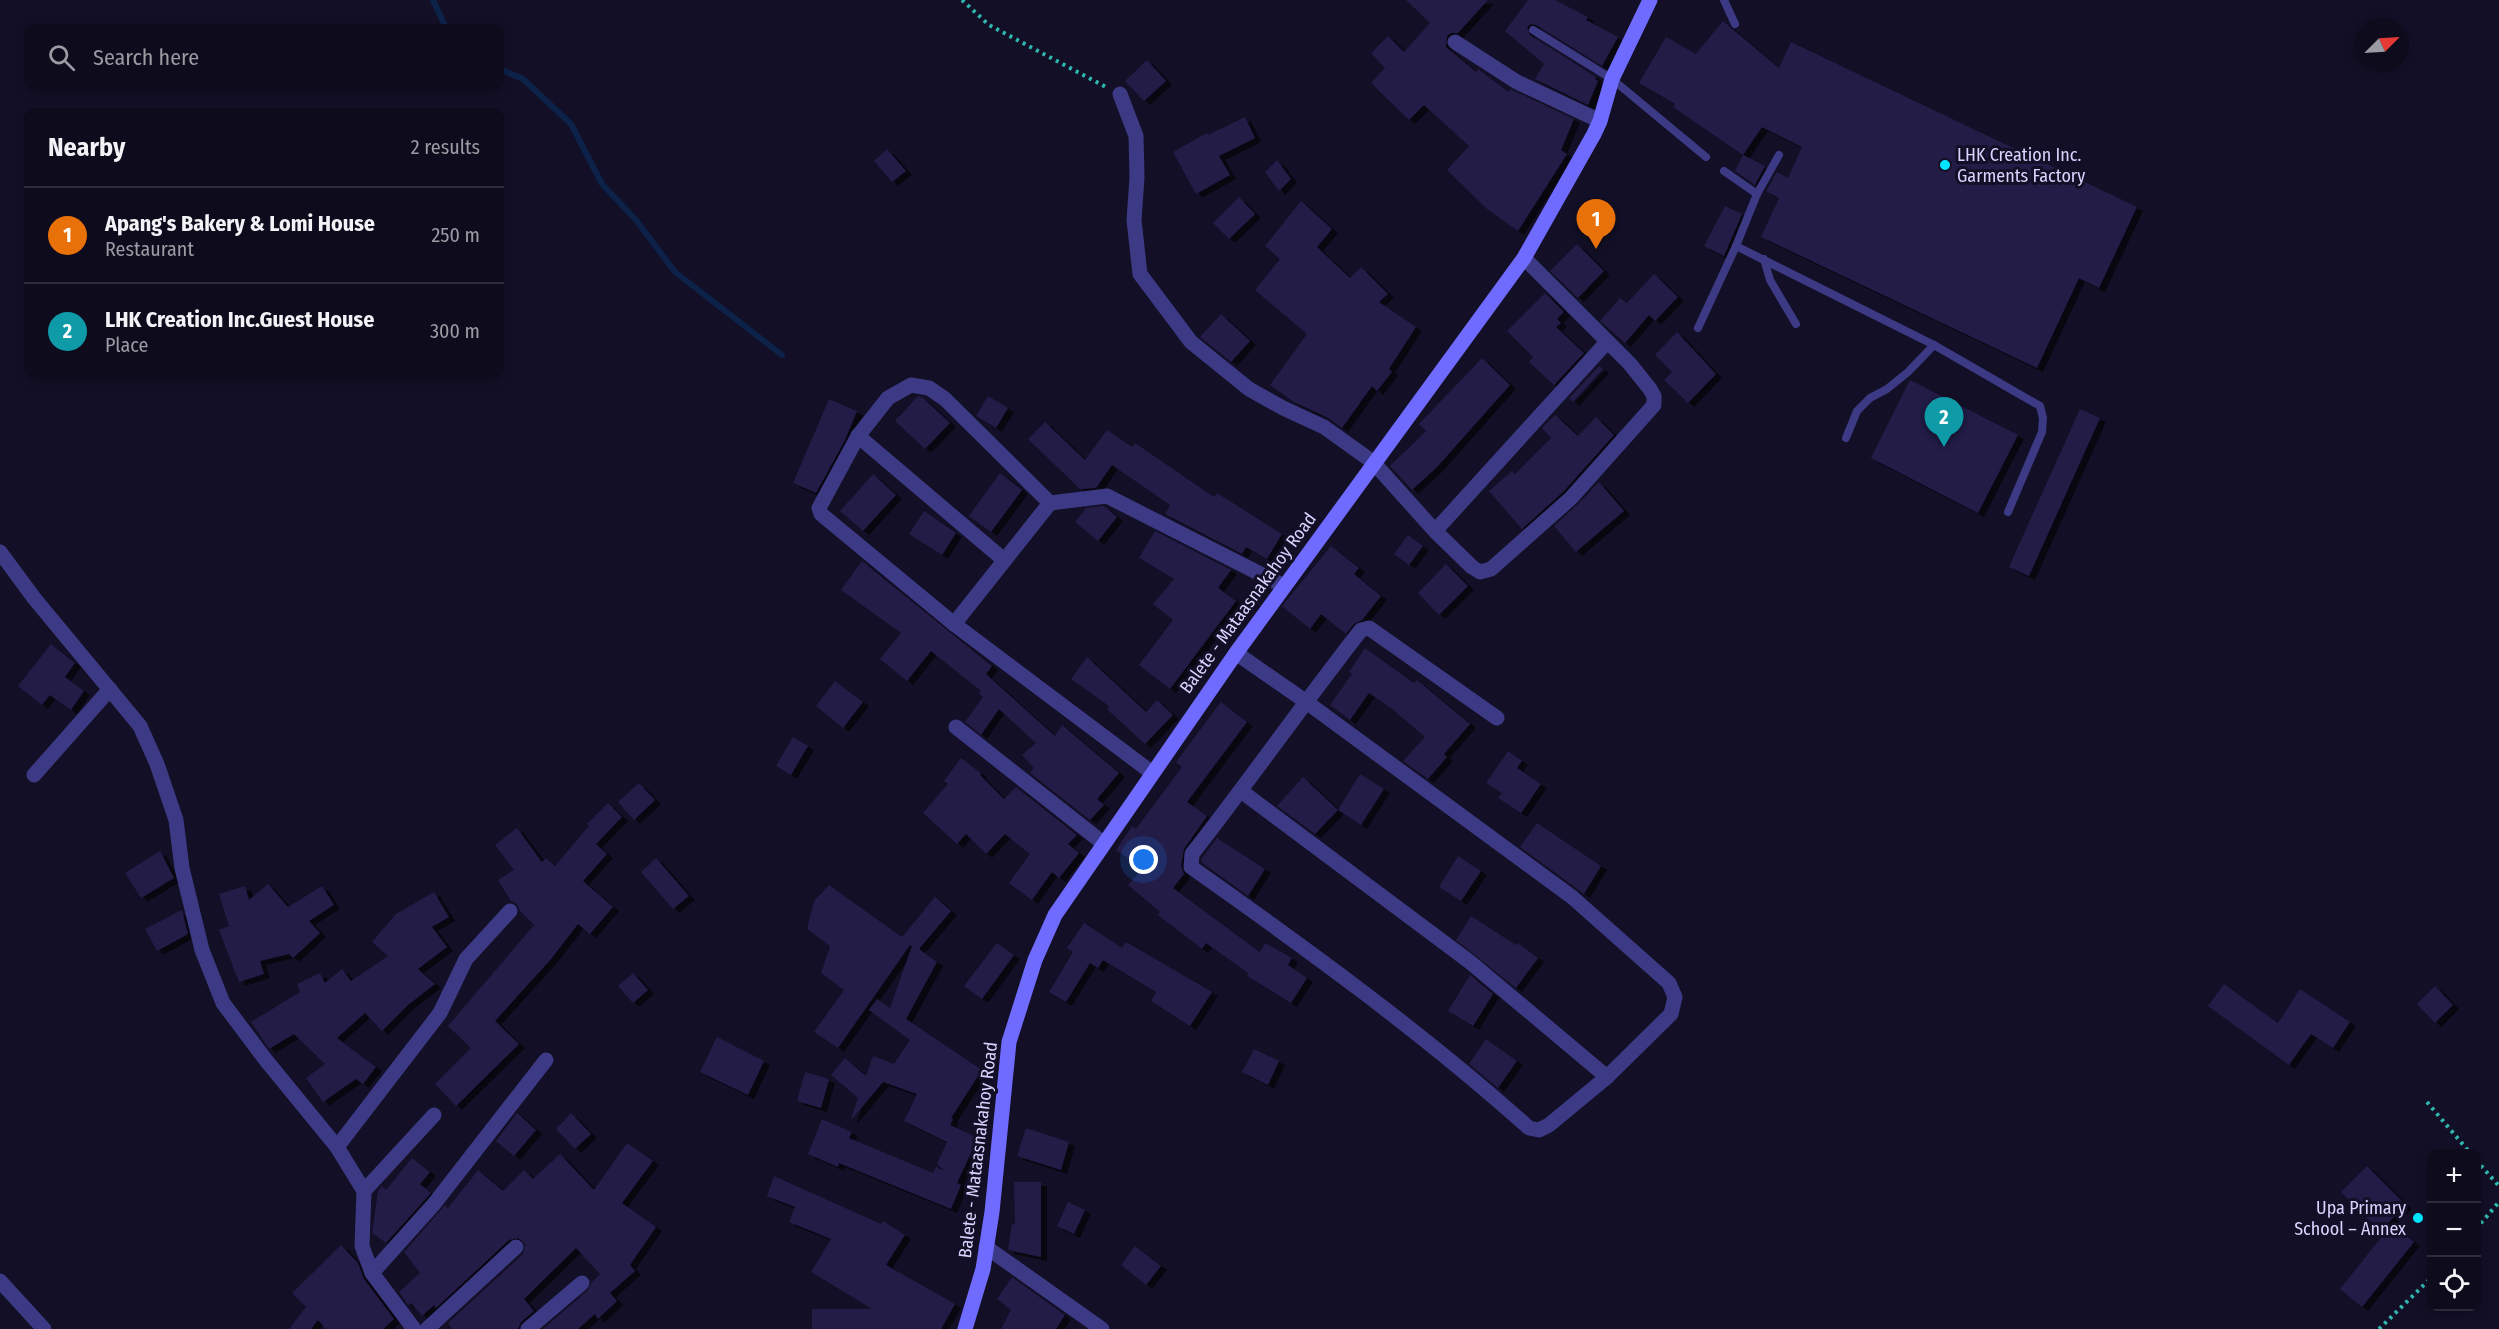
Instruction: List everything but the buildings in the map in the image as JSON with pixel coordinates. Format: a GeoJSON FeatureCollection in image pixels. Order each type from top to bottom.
{"type":"FeatureCollection","features":[{"type":"Feature","properties":{"kind":"main road","name":"Balete - Mataasnakahoy Road"},"geometry":{"type":"LineString","coordinates":[[965,1329],[983,1269],[1009,1042],[1035,960],[1055,915],[1151,772],[1373,462],[1524,258],[1600,121],[1612,79],[1650,0]]}},
{"type":"Feature","properties":{"kind":"street"},"geometry":{"type":"LineString","coordinates":[[1455,42],[1518,82],[1600,121]]}},
{"type":"Feature","properties":{"kind":"street"},"geometry":{"type":"LineString","coordinates":[[1120,94],[1136,136],[1137,177],[1134,220],[1140,274],[1191,342],[1257,394],[1323,427],[1373,462],[1435,531],[1480,572],[1491,570],[1571,498],[1654,405],[1654,396],[1650,389],[1630,364],[1524,258]]}},
{"type":"Feature","properties":{"kind":"street"},"geometry":{"type":"LineString","coordinates":[[1435,531],[1607,342]]}},
{"type":"Feature","properties":{"kind":"street"},"geometry":{"type":"LineString","coordinates":[[1050,503],[945,399],[929,388],[911,385],[888,398],[858,436],[819,511],[954,624],[1151,772]]}},
{"type":"Feature","properties":{"kind":"street"},"geometry":{"type":"LineString","coordinates":[[858,436],[1004,560]]}},
{"type":"Feature","properties":{"kind":"street"},"geometry":{"type":"LineString","coordinates":[[954,624],[1050,503],[1107,496],[1284,586]]}},
{"type":"Feature","properties":{"kind":"street"},"geometry":{"type":"LineString","coordinates":[[0,552],[34,598],[141,726],[176,820],[182,868],[202,950],[224,1003],[265,1059],[337,1147],[364,1191],[362,1246],[372,1273],[414,1329]]}},
{"type":"Feature","properties":{"kind":"street"},"geometry":{"type":"LineString","coordinates":[[1236,653],[1305,701],[1572,897],[1669,983],[1675,997],[1671,1014],[1607,1077],[1549,1125],[1539,1130],[1529,1128],[1473,1078],[1259,915],[1191,867],[1192,854],[1241,791],[1305,701],[1361,630],[1369,628],[1497,718]]}},
{"type":"Feature","properties":{"kind":"street"},"geometry":{"type":"LineString","coordinates":[[34,775],[110,689]]}},
{"type":"Feature","properties":{"kind":"street"},"geometry":{"type":"LineString","coordinates":[[956,727],[1103,843]]}},
{"type":"Feature","properties":{"kind":"street"},"geometry":{"type":"LineString","coordinates":[[1241,791],[1470,962],[1607,1077]]}},
{"type":"Feature","properties":{"kind":"street"},"geometry":{"type":"LineString","coordinates":[[337,1147],[440,1013],[466,959],[510,911]]}},
{"type":"Feature","properties":{"kind":"street"},"geometry":{"type":"LineString","coordinates":[[372,1273],[434,1204],[546,1060]]}},
{"type":"Feature","properties":{"kind":"street"},"geometry":{"type":"LineString","coordinates":[[364,1191],[434,1115]]}},
{"type":"Feature","properties":{"kind":"street"},"geometry":{"type":"LineString","coordinates":[[427,1329],[516,1247]]}},
{"type":"Feature","properties":{"kind":"street"},"geometry":{"type":"LineString","coordinates":[[986,1247],[1102,1329]]}},
{"type":"Feature","properties":{"kind":"street"},"geometry":{"type":"LineString","coordinates":[[0,1281],[45,1329]]}},
{"type":"Feature","properties":{"kind":"street"},"geometry":{"type":"LineString","coordinates":[[528,1329],[582,1283]]}},
{"type":"Feature","properties":{"kind":"lane"},"geometry":{"type":"LineString","coordinates":[[1724,0],[1736,24]]}},
{"type":"Feature","properties":{"kind":"lane"},"geometry":{"type":"LineString","coordinates":[[1533,30],[1612,79],[1706,157]]}},
{"type":"Feature","properties":{"kind":"lane"},"geometry":{"type":"LineString","coordinates":[[1698,328],[1757,194],[1779,155]]}},
{"type":"Feature","properties":{"kind":"lane"},"geometry":{"type":"LineString","coordinates":[[1724,171],[1757,194]]}},
{"type":"Feature","properties":{"kind":"lane"},"geometry":{"type":"LineString","coordinates":[[1736,246],[1934,345],[2040,406],[2043,418],[2042,432],[2008,512]]}},
{"type":"Feature","properties":{"kind":"lane"},"geometry":{"type":"LineString","coordinates":[[1764,260],[1770,280],[1796,324]]}},
{"type":"Feature","properties":{"kind":"lane"},"geometry":{"type":"LineString","coordinates":[[1846,438],[1857,411],[1870,398],[1887,389],[1908,372],[1934,345]]}},
{"type":"Feature","properties":{"kind":"path"},"geometry":{"type":"LineString","coordinates":[[962,0],[988,25],[1120,94]]}},
{"type":"Feature","properties":{"kind":"path"},"geometry":{"type":"LineString","coordinates":[[2427,1102],[2467,1149]]}},
{"type":"Feature","properties":{"kind":"path"},"geometry":{"type":"LineString","coordinates":[[2481,1166],[2499,1186]]}},
{"type":"Feature","properties":{"kind":"path"},"geometry":{"type":"LineString","coordinates":[[2481,1223],[2499,1202]]}},
{"type":"Feature","properties":{"kind":"path"},"geometry":{"type":"LineString","coordinates":[[2379,1329],[2427,1282]]}},
{"type":"Feature","properties":{"kind":"waterway"},"geometry":{"type":"LineString","coordinates":[[433,0],[444,24]]}},
{"type":"Feature","properties":{"kind":"waterway"},"geometry":{"type":"LineString","coordinates":[[504,71],[523,79],[571,124],[602,184],[636,220],[675,272],[782,355]]}},
{"type":"Feature","properties":{"kind":"place","name":"LHK Creation Inc. Garments Factory"},"geometry":{"type":"Point","coordinates":[1945,165]}},
{"type":"Feature","properties":{"kind":"place","name":"Apang's Bakery & Lomi House"},"geometry":{"type":"Point","coordinates":[1596,249]}},
{"type":"Feature","properties":{"kind":"place","name":"LHK Creation Inc.Guest House"},"geometry":{"type":"Point","coordinates":[1944,447]}},
{"type":"Feature","properties":{"kind":"place","name":"Upa Primary School – Annex"},"geometry":{"type":"Point","coordinates":[2418,1218]}}]}
